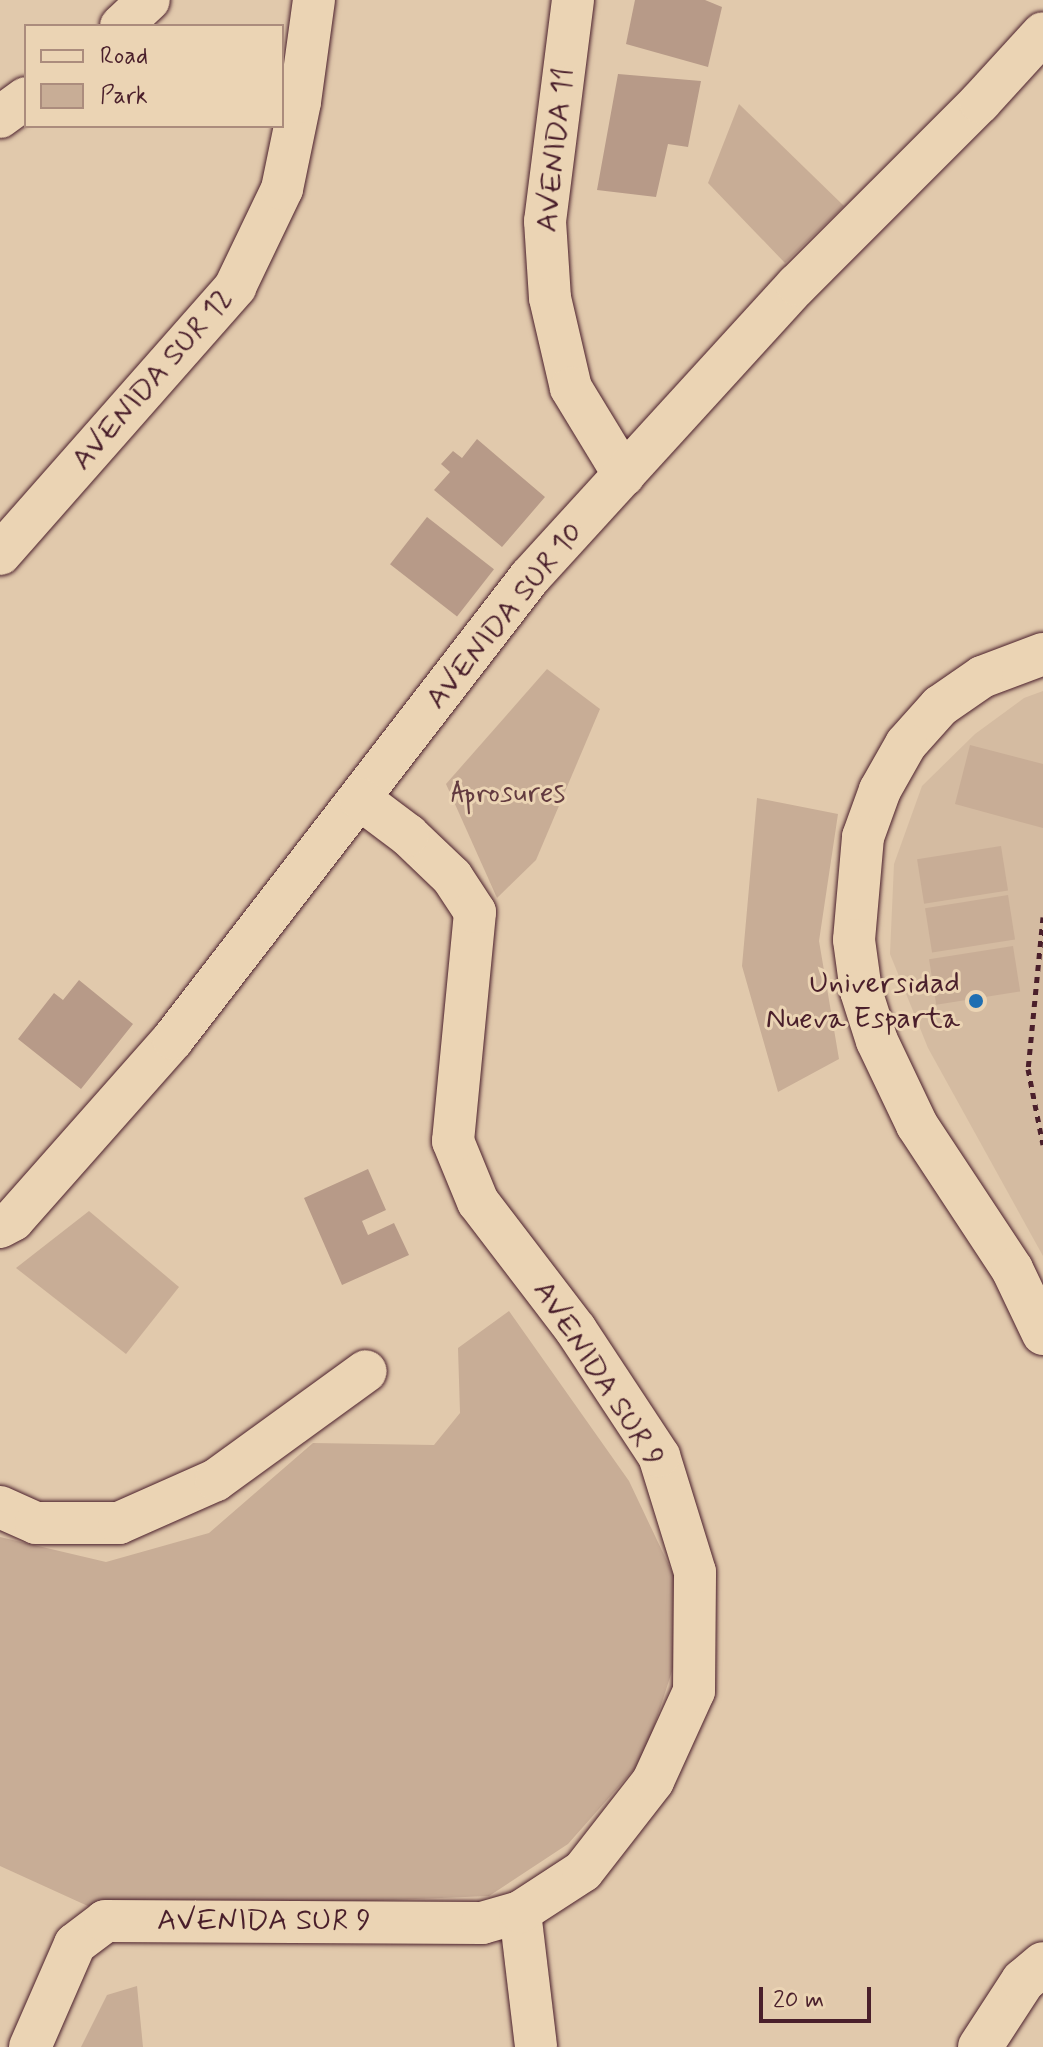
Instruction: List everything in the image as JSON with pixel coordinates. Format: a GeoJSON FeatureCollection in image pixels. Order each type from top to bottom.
{"type":"FeatureCollection","features":[{"type":"Feature","properties":{"kind":"main road"},"geometry":{"type":"LineString","coordinates":[[980,2047],[1023,1981],[1043,1964]]}},
{"type":"Feature","properties":{"kind":"street"},"geometry":{"type":"LineString","coordinates":[[123,24],[149,0]]}},
{"type":"Feature","properties":{"kind":"street","name":"AVENIDA SUR 12"},"geometry":{"type":"LineString","coordinates":[[0,554],[235,287],[282,189],[300,102],[314,0]]}},
{"type":"Feature","properties":{"kind":"street","name":"AVENIDA 11"},"geometry":{"type":"LineString","coordinates":[[573,0],[545,221],[550,298],[571,388],[624,475]]}},
{"type":"Feature","properties":{"kind":"street","name":"AVENIDA SUR 10"},"geometry":{"type":"LineString","coordinates":[[0,1227],[13,1220],[173,1039],[530,577],[797,285],[980,102],[1043,33]]}},
{"type":"Feature","properties":{"kind":"street"},"geometry":{"type":"LineString","coordinates":[[0,117],[24,99]]}},
{"type":"Feature","properties":{"kind":"street"},"geometry":{"type":"LineString","coordinates":[[1043,654],[982,677],[940,706],[906,744],[880,790],[863,837],[854,940],[861,991],[877,1041],[917,1125],[1012,1269],[1043,1334]]}},
{"type":"Feature","properties":{"kind":"street","name":"AVENIDA SUR 9"},"geometry":{"type":"LineString","coordinates":[[30,2047],[75,1944],[105,1921],[482,1923],[520,1912],[583,1871],[653,1781],[694,1691],[695,1572],[659,1456],[576,1330],[478,1202],[453,1141],[475,912],[452,877],[408,835],[360,799]]}},
{"type":"Feature","properties":{"kind":"street"},"geometry":{"type":"LineString","coordinates":[[0,1507],[36,1523],[119,1523],[216,1480],[366,1371]]}},
{"type":"Feature","properties":{"kind":"street"},"geometry":{"type":"LineString","coordinates":[[520,1912],[536,2047]]}},
{"type":"Feature","properties":{"kind":"path"},"geometry":{"type":"LineString","coordinates":[[1043,917],[1028,1069],[1043,1145]]}},
{"type":"Feature","properties":{"kind":"shaded area","name":"Universidad Nueva Esparta"},"geometry":{"type":"Polygon","coordinates":[[[1043,691],[1043,1256],[928,1048],[890,954],[894,864],[922,786],[975,734],[1024,698],[1043,691]]]}},
{"type":"Feature","properties":{"kind":"green space"},"geometry":{"type":"Polygon","coordinates":[[[739,104],[844,206],[785,263],[708,183],[739,104]]]}},
{"type":"Feature","properties":{"kind":"green space","name":"Aprosures"},"geometry":{"type":"Polygon","coordinates":[[[547,669],[600,709],[536,860],[497,898],[446,784],[547,669]]]}},
{"type":"Feature","properties":{"kind":"green space"},"geometry":{"type":"Polygon","coordinates":[[[970,745],[1043,764],[1043,828],[955,804],[970,745]]]}},
{"type":"Feature","properties":{"kind":"green space"},"geometry":{"type":"Polygon","coordinates":[[[757,798],[838,814],[819,941],[839,1059],[778,1092],[742,966],[757,798]]]}},
{"type":"Feature","properties":{"kind":"green space"},"geometry":{"type":"Polygon","coordinates":[[[1001,846],[1008,890],[924,904],[917,859],[1001,846]]]}},
{"type":"Feature","properties":{"kind":"green space"},"geometry":{"type":"Polygon","coordinates":[[[1008,895],[1015,939],[932,953],[925,908],[1008,895]]]}},
{"type":"Feature","properties":{"kind":"green space"},"geometry":{"type":"Polygon","coordinates":[[[1013,946],[1020,991],[936,1005],[929,959],[1013,946]]]}},
{"type":"Feature","properties":{"kind":"green space"},"geometry":{"type":"Polygon","coordinates":[[[89,1211],[179,1287],[126,1354],[16,1268],[89,1211]]]}},
{"type":"Feature","properties":{"kind":"green space"},"geometry":{"type":"Polygon","coordinates":[[[509,1311],[629,1481],[674,1576],[673,1668],[644,1758],[568,1844],[489,1896],[101,1912],[0,1866],[0,1537],[106,1562],[209,1533],[313,1443],[434,1445],[460,1413],[458,1348],[509,1311]]]}},
{"type":"Feature","properties":{"kind":"green space"},"geometry":{"type":"Polygon","coordinates":[[[137,1986],[143,2047],[81,2047],[107,1995],[137,1986]]]}},
{"type":"Feature","properties":{"kind":"building"},"geometry":{"type":"Polygon","coordinates":[[[635,0],[705,0],[722,7],[708,67],[626,44],[635,0]]]}},
{"type":"Feature","properties":{"kind":"building"},"geometry":{"type":"Polygon","coordinates":[[[618,74],[701,81],[688,147],[668,144],[656,197],[597,190],[618,74]]]}},
{"type":"Feature","properties":{"kind":"building"},"geometry":{"type":"Polygon","coordinates":[[[477,439],[545,497],[502,547],[434,490],[450,472],[441,464],[453,451],[462,458],[477,439]]]}},
{"type":"Feature","properties":{"kind":"building"},"geometry":{"type":"Polygon","coordinates":[[[427,517],[494,569],[457,617],[390,564],[427,517]]]}},
{"type":"Feature","properties":{"kind":"building"},"geometry":{"type":"Polygon","coordinates":[[[79,980],[133,1024],[81,1089],[18,1039],[54,993],[63,1000],[79,980]]]}},
{"type":"Feature","properties":{"kind":"building"},"geometry":{"type":"Polygon","coordinates":[[[368,1169],[386,1210],[362,1221],[368,1235],[394,1223],[409,1255],[342,1285],[304,1198],[368,1169]]]}},
{"type":"Feature","properties":{"kind":"place","name":"Universidad Nueva Esparta"},"geometry":{"type":"Point","coordinates":[976,1001]}}]}
